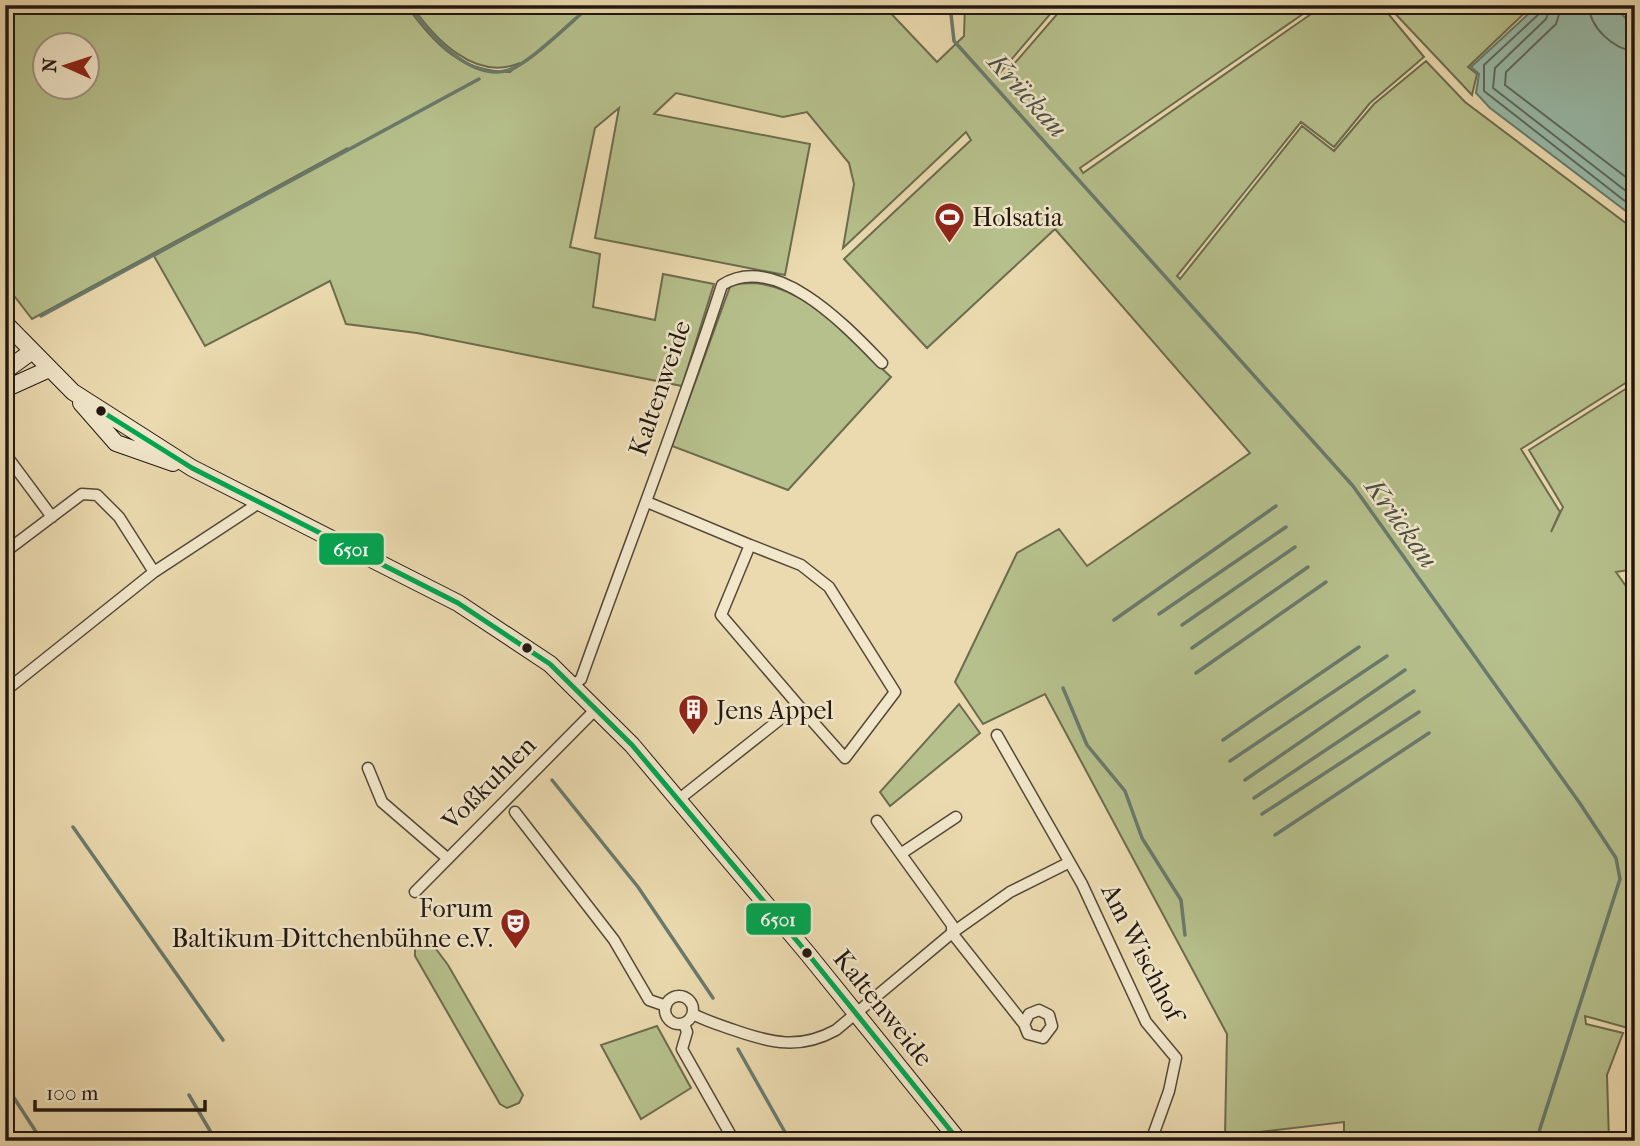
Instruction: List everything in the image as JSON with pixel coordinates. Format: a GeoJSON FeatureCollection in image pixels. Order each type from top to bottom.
{"type":"FeatureCollection","features":[{"type":"Feature","properties":{"kind":"main road","name":"Kaltenweide"},"geometry":{"type":"LineString","coordinates":[[5,323],[47,370],[73,392],[192,468],[458,603],[527,647],[574,685],[678,800],[808,954],[959,1141]]}},
{"type":"Feature","properties":{"kind":"main road"},"geometry":{"type":"LineString","coordinates":[[5,372],[31,352]]}},
{"type":"Feature","properties":{"kind":"main road"},"geometry":{"type":"LineString","coordinates":[[5,389],[47,370]]}},
{"type":"Feature","properties":{"kind":"street","name":"Kaltenweide"},"geometry":{"type":"LineString","coordinates":[[574,685],[581,679],[647,502],[722,285],[738,275],[777,280],[800,291],[882,363]]}},
{"type":"Feature","properties":{"kind":"street"},"geometry":{"type":"LineString","coordinates":[[6,455],[52,517]]}},
{"type":"Feature","properties":{"kind":"street"},"geometry":{"type":"LineString","coordinates":[[5,552],[82,494],[97,495],[119,517],[154,572]]}},
{"type":"Feature","properties":{"kind":"street"},"geometry":{"type":"LineString","coordinates":[[647,502],[802,565],[829,587],[895,692],[845,758],[721,615],[750,545]]}},
{"type":"Feature","properties":{"kind":"street"},"geometry":{"type":"LineString","coordinates":[[5,691],[154,572],[259,503]]}},
{"type":"Feature","properties":{"kind":"street"},"geometry":{"type":"LineString","coordinates":[[678,800],[798,705]]}},
{"type":"Feature","properties":{"kind":"street","name":"Voßkuhlen"},"geometry":{"type":"LineString","coordinates":[[415,892],[597,708]]}},
{"type":"Feature","properties":{"kind":"street","name":"Am Wischhof"},"geometry":{"type":"LineString","coordinates":[[997,735],[1082,884],[1146,1022],[1176,1058],[1169,1091],[1151,1141]]}},
{"type":"Feature","properties":{"kind":"street"},"geometry":{"type":"LineString","coordinates":[[368,768],[382,802],[447,858]]}},
{"type":"Feature","properties":{"kind":"street"},"geometry":{"type":"LineString","coordinates":[[515,812],[614,940],[649,1000],[666,1006]]}},
{"type":"Feature","properties":{"kind":"street"},"geometry":{"type":"LineString","coordinates":[[902,853],[956,817]]}},
{"type":"Feature","properties":{"kind":"street"},"geometry":{"type":"LineString","coordinates":[[877,821],[953,925],[952,933],[1024,1024]]}},
{"type":"Feature","properties":{"kind":"street"},"geometry":{"type":"LineString","coordinates":[[693,1014],[758,1039],[792,1044],[818,1040],[855,1014],[952,933],[1010,892],[1068,863]]}},
{"type":"Feature","properties":{"kind":"street"},"geometry":{"type":"LineString","coordinates":[[683,997],[690,1001],[693,1014],[684,1024],[675,1024],[667,1019],[666,1006],[671,999],[683,997]]}},
{"type":"Feature","properties":{"kind":"street"},"geometry":{"type":"LineString","coordinates":[[684,1024],[687,1032],[682,1049],[734,1141]]}},
{"type":"Feature","properties":{"kind":"green space"},"geometry":{"type":"Polygon","coordinates":[[[5,5],[406,5],[427,32],[450,53],[477,67],[510,72],[520,63],[487,67],[458,54],[432,31],[411,5],[482,5],[485,8],[588,5],[577,15],[590,5],[883,5],[937,62],[964,36],[965,5],[1058,5],[998,75],[1001,79],[1065,5],[1316,5],[1080,168],[1083,173],[1324,5],[1381,5],[1424,57],[1370,103],[1334,147],[1301,122],[1177,276],[1180,279],[1302,126],[1334,151],[1374,104],[1426,61],[1465,102],[1635,230],[1635,377],[1521,449],[1560,512],[1551,532],[1563,507],[1529,450],[1635,383],[1635,569],[1616,572],[1635,599],[1635,1030],[1585,1016],[1586,1024],[1623,1033],[1607,1075],[1609,1141],[1344,1141],[1344,1122],[1225,1136],[1227,1034],[1045,694],[983,724],[955,682],[1017,553],[1059,529],[1087,566],[1250,453],[1055,229],[927,348],[844,259],[971,140],[966,132],[843,248],[854,184],[849,163],[807,112],[783,117],[676,93],[654,114],[810,144],[785,275],[595,238],[619,108],[595,128],[570,247],[600,254],[593,307],[655,320],[663,274],[714,284],[682,386],[417,333],[346,324],[330,281],[205,346],[154,256],[348,148],[32,319],[5,284],[5,5]]]}},
{"type":"Feature","properties":{"kind":"green space"},"geometry":{"type":"Polygon","coordinates":[[[1387,5],[1533,5],[1468,67],[1477,74],[1472,95],[1387,5]]]}},
{"type":"Feature","properties":{"kind":"green space"},"geometry":{"type":"Polygon","coordinates":[[[754,283],[774,287],[811,305],[891,377],[788,490],[672,446],[731,284],[754,283]]]}},
{"type":"Feature","properties":{"kind":"green space"},"geometry":{"type":"Polygon","coordinates":[[[959,704],[980,733],[890,806],[880,792],[959,704]]]}},
{"type":"Feature","properties":{"kind":"green space"},"geometry":{"type":"Polygon","coordinates":[[[421,940],[430,941],[448,965],[523,1095],[519,1103],[507,1108],[500,1104],[415,956],[415,946],[421,940]]]}},
{"type":"Feature","properties":{"kind":"green space"},"geometry":{"type":"Polygon","coordinates":[[[657,1026],[691,1088],[641,1119],[601,1045],[657,1026]]]}},
{"type":"Feature","properties":{"kind":"water"},"geometry":{"type":"Polygon","coordinates":[[[1538,5],[1612,5],[1635,27],[1635,218],[1490,108],[1476,93],[1479,74],[1471,67],[1538,5]]]}},
{"type":"Feature","properties":{"kind":"waterway"},"geometry":{"type":"LineString","coordinates":[[409,5],[427,29],[452,52],[479,69],[494,72],[518,66],[591,5]]}},
{"type":"Feature","properties":{"kind":"waterway","name":"Krückau"},"geometry":{"type":"LineString","coordinates":[[950,5],[954,41],[1353,486],[1579,802],[1616,858],[1620,879],[1536,1141]]}},
{"type":"Feature","properties":{"kind":"waterway"},"geometry":{"type":"LineString","coordinates":[[41,316],[479,79]]}},
{"type":"Feature","properties":{"kind":"waterway"},"geometry":{"type":"LineString","coordinates":[[1114,620],[1276,506]]}},
{"type":"Feature","properties":{"kind":"waterway"},"geometry":{"type":"LineString","coordinates":[[1159,614],[1286,527]]}},
{"type":"Feature","properties":{"kind":"waterway"},"geometry":{"type":"LineString","coordinates":[[1182,625],[1295,547]]}},
{"type":"Feature","properties":{"kind":"waterway"},"geometry":{"type":"LineString","coordinates":[[1192,648],[1308,567]]}},
{"type":"Feature","properties":{"kind":"waterway"},"geometry":{"type":"LineString","coordinates":[[1196,673],[1326,582]]}},
{"type":"Feature","properties":{"kind":"waterway"},"geometry":{"type":"LineString","coordinates":[[1223,740],[1359,647]]}},
{"type":"Feature","properties":{"kind":"waterway"},"geometry":{"type":"LineString","coordinates":[[1230,761],[1387,656]]}},
{"type":"Feature","properties":{"kind":"waterway"},"geometry":{"type":"LineString","coordinates":[[1245,780],[1405,670]]}},
{"type":"Feature","properties":{"kind":"waterway"},"geometry":{"type":"LineString","coordinates":[[1063,688],[1087,745],[1125,791],[1142,838],[1181,900],[1185,935]]}},
{"type":"Feature","properties":{"kind":"waterway"},"geometry":{"type":"LineString","coordinates":[[1254,798],[1414,691]]}},
{"type":"Feature","properties":{"kind":"waterway"},"geometry":{"type":"LineString","coordinates":[[1262,814],[1419,712]]}},
{"type":"Feature","properties":{"kind":"waterway"},"geometry":{"type":"LineString","coordinates":[[1275,835],[1429,733]]}},
{"type":"Feature","properties":{"kind":"waterway"},"geometry":{"type":"LineString","coordinates":[[552,780],[638,887],[713,998]]}},
{"type":"Feature","properties":{"kind":"waterway"},"geometry":{"type":"LineString","coordinates":[[73,827],[223,1040]]}},
{"type":"Feature","properties":{"kind":"waterway"},"geometry":{"type":"LineString","coordinates":[[738,1049],[790,1141]]}},
{"type":"Feature","properties":{"kind":"waterway"},"geometry":{"type":"LineString","coordinates":[[5,1084],[42,1141]]}},
{"type":"Feature","properties":{"kind":"waterway"},"geometry":{"type":"LineString","coordinates":[[189,1095],[216,1141]]}},
{"type":"Feature","properties":{"kind":"transit line","name":"6501"},"geometry":{"type":"LineString","coordinates":[[101,411],[192,468],[458,603],[550,664],[632,745],[808,954],[959,1141]]}},
{"type":"Feature","properties":{"kind":"place","name":"Holsatia"},"geometry":{"type":"Point","coordinates":[949,244]}},
{"type":"Feature","properties":{"kind":"place","name":"Jens Appel"},"geometry":{"type":"Point","coordinates":[693,737]}},
{"type":"Feature","properties":{"kind":"place","name":"Forum Baltikum-Dittchenbühne e.V."},"geometry":{"type":"Point","coordinates":[516,950]}}]}
